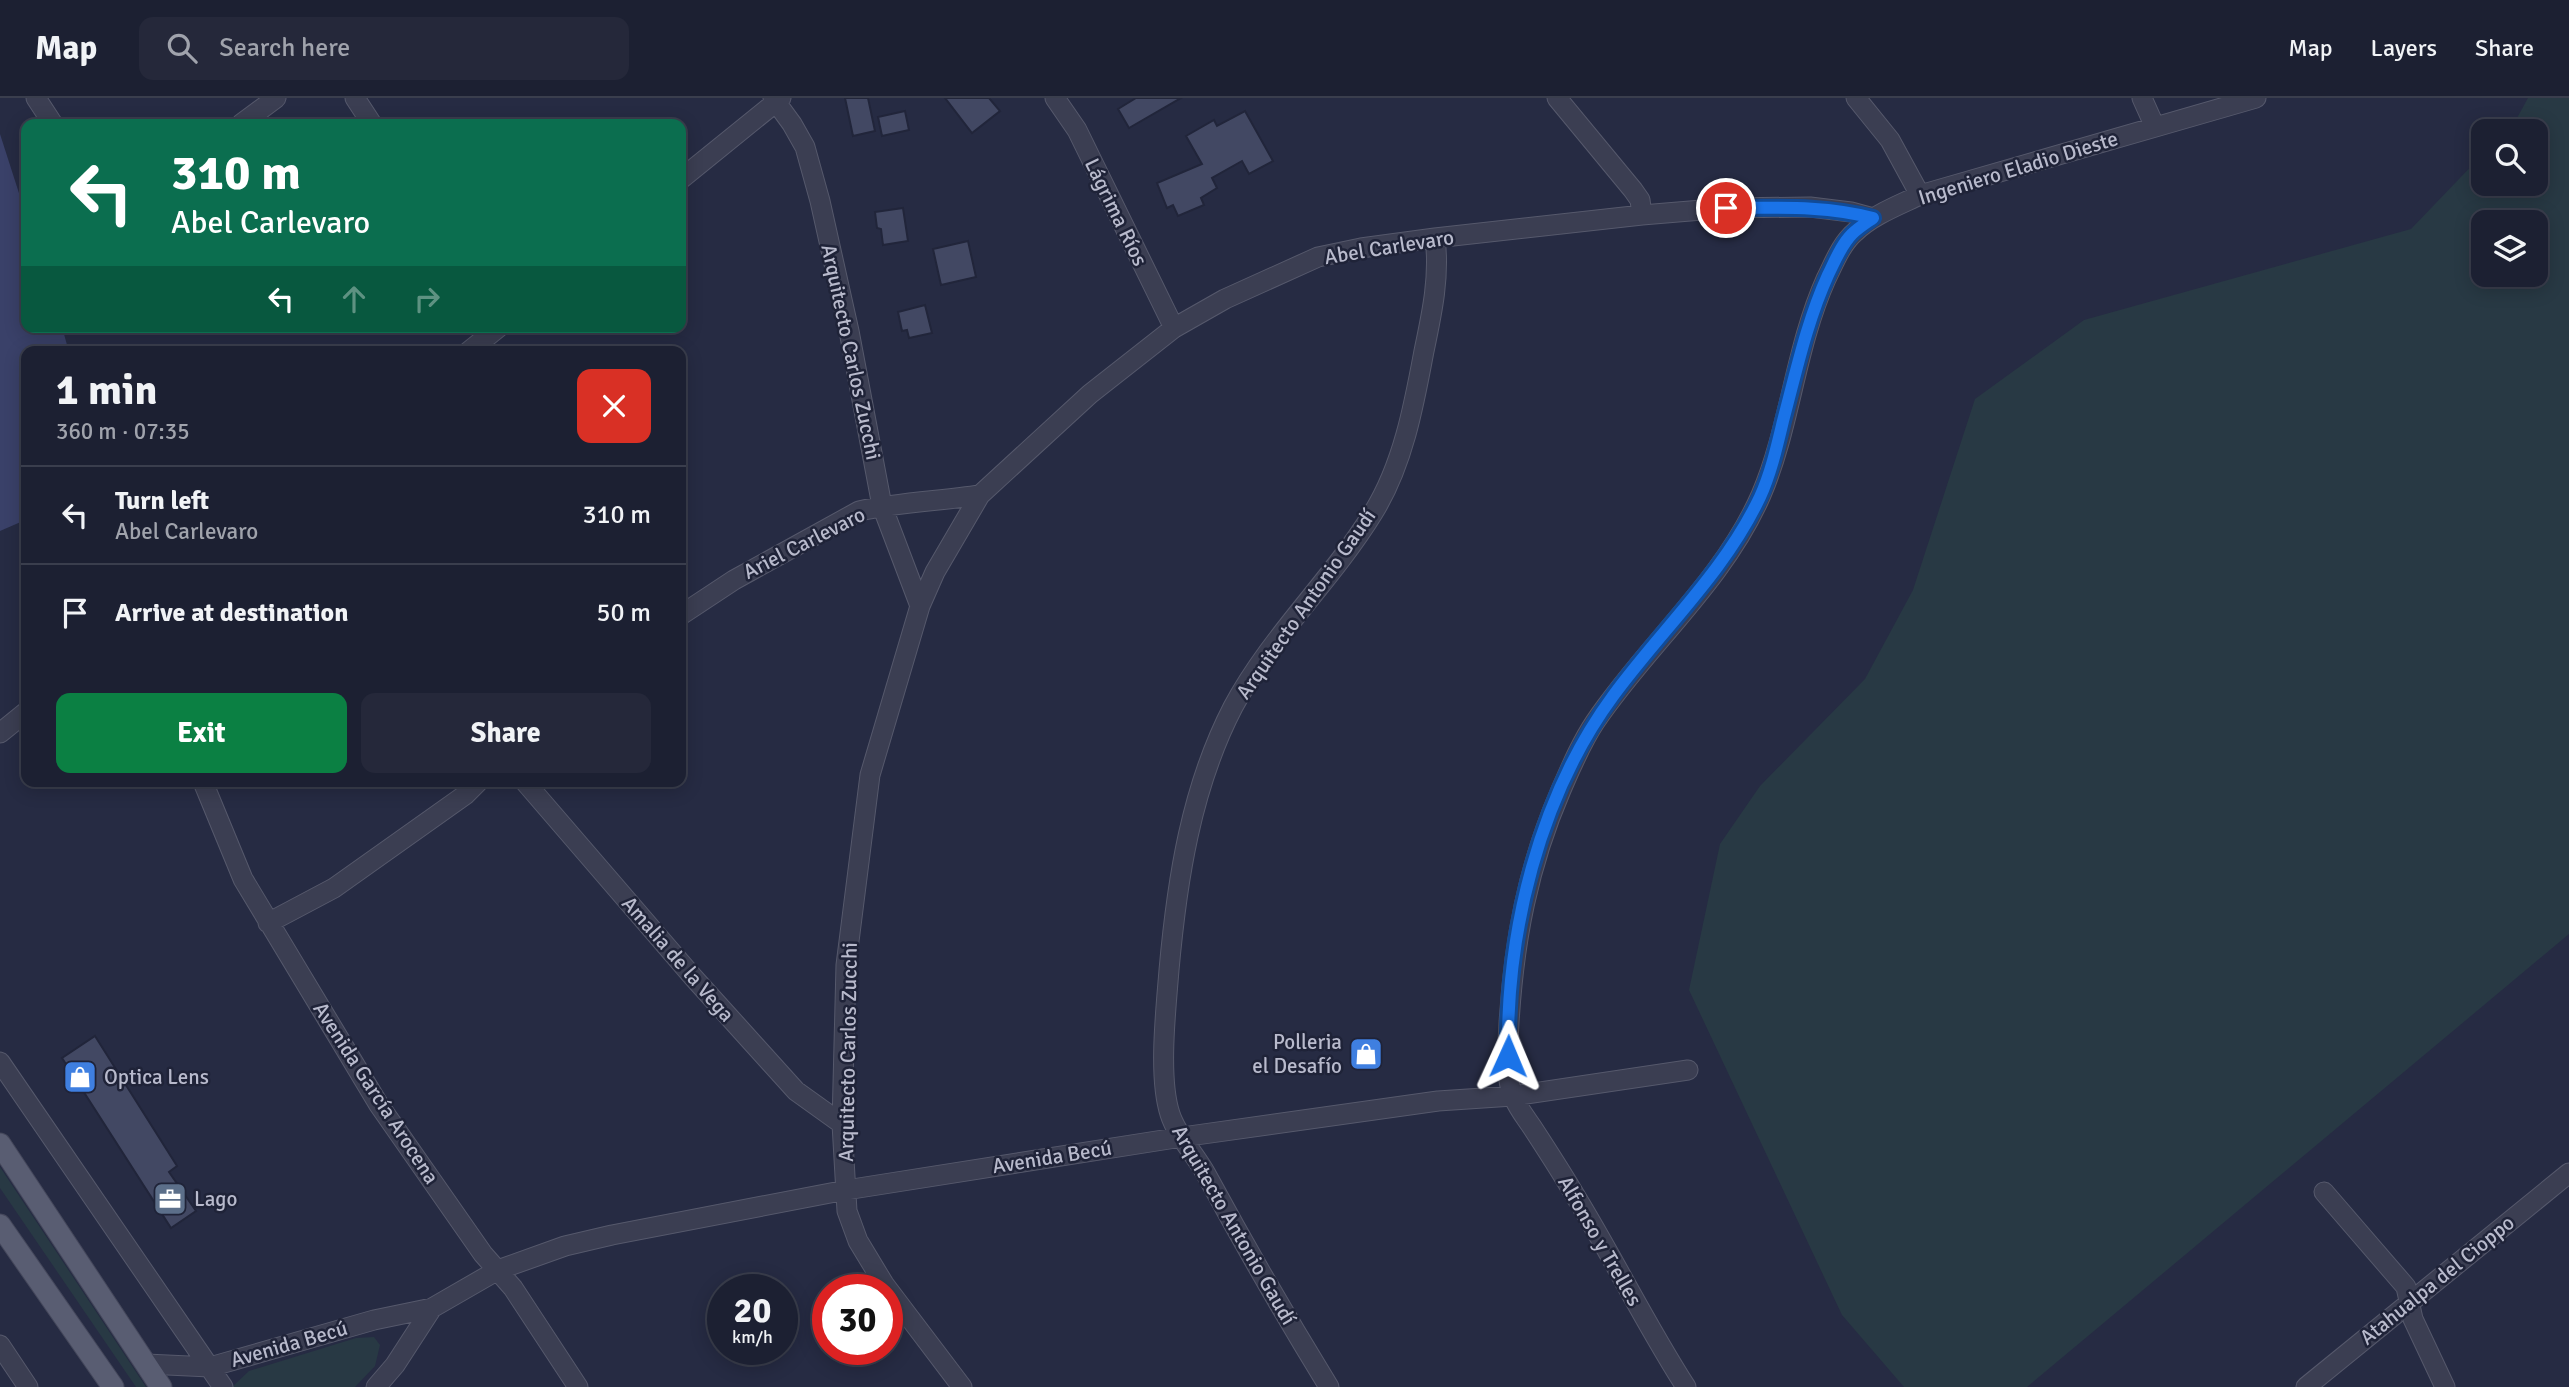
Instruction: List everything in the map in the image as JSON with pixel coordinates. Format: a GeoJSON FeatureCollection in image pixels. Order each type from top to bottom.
{"type":"FeatureCollection","features":[{"type":"Feature","properties":{"kind":"main road"},"geometry":{"type":"LineString","coordinates":[[0,1144],[161,1387]]}},
{"type":"Feature","properties":{"kind":"main road"},"geometry":{"type":"LineString","coordinates":[[0,1225],[105,1382]]}},
{"type":"Feature","properties":{"kind":"street"},"geometry":{"type":"LineString","coordinates":[[36,98],[50,119]]}},
{"type":"Feature","properties":{"kind":"street"},"geometry":{"type":"LineString","coordinates":[[248,119],[276,98]]}},
{"type":"Feature","properties":{"kind":"street"},"geometry":{"type":"LineString","coordinates":[[355,98],[369,119]]}},
{"type":"Feature","properties":{"kind":"street","name":"Lágrima Ríos"},"geometry":{"type":"LineString","coordinates":[[1055,98],[1077,130],[1174,328]]}},
{"type":"Feature","properties":{"kind":"street"},"geometry":{"type":"LineString","coordinates":[[1557,98],[1633,190],[1640,201],[1642,215]]}},
{"type":"Feature","properties":{"kind":"street"},"geometry":{"type":"LineString","coordinates":[[1856,98],[1890,140],[1920,195]]}},
{"type":"Feature","properties":{"kind":"street"},"geometry":{"type":"LineString","coordinates":[[2142,98],[2155,127]]}},
{"type":"Feature","properties":{"kind":"street","name":"Ingeniero Eladio Dieste"},"geometry":{"type":"LineString","coordinates":[[1513,1096],[1508,1041],[1518,925],[1548,820],[1589,731],[1621,686],[1718,569],[1745,527],[1762,493],[1773,460],[1805,335],[1822,288],[1835,259],[1852,234],[1873,218],[1920,195],[2256,98]]}},
{"type":"Feature","properties":{"kind":"street"},"geometry":{"type":"LineString","coordinates":[[686,175],[776,99]]}},
{"type":"Feature","properties":{"kind":"street","name":"Arquitecto Carlos Zucchi"},"geometry":{"type":"LineString","coordinates":[[776,99],[805,147],[849,331],[882,506],[920,606]]}},
{"type":"Feature","properties":{"kind":"street","name":"Abel Carlevaro"},"geometry":{"type":"LineString","coordinates":[[980,495],[1090,394],[1174,328],[1225,299],[1318,257],[1435,238],[1726,208],[1810,206],[1873,218]]}},
{"type":"Feature","properties":{"kind":"street","name":"Arquitecto Antonio Gaudí"},"geometry":{"type":"LineString","coordinates":[[1329,1387],[1203,1169],[1174,1125],[1166,1100],[1165,1047],[1173,921],[1191,820],[1217,744],[1234,706],[1286,628],[1368,521],[1397,462],[1415,401],[1434,297],[1437,256],[1435,238]]}},
{"type":"Feature","properties":{"kind":"street"},"geometry":{"type":"LineString","coordinates":[[475,346],[492,333]]}},
{"type":"Feature","properties":{"kind":"street","name":"Arquitecto Carlos Zucchi"},"geometry":{"type":"LineString","coordinates":[[962,1387],[884,1284],[858,1241],[848,1211],[842,1124],[846,965],[870,775],[920,606],[934,572],[980,495]]}},
{"type":"Feature","properties":{"kind":"street","name":"Ariel Carlevaro"},"geometry":{"type":"LineString","coordinates":[[686,612],[734,580],[859,511],[980,495]]}},
{"type":"Feature","properties":{"kind":"street"},"geometry":{"type":"LineString","coordinates":[[0,733],[21,716]]}},
{"type":"Feature","properties":{"kind":"street","name":"Avenida García Arocena"},"geometry":{"type":"LineString","coordinates":[[204,787],[243,879],[379,1105],[483,1254],[513,1288],[578,1387]]}},
{"type":"Feature","properties":{"kind":"street"},"geometry":{"type":"LineString","coordinates":[[268,923],[334,888],[472,787]]}},
{"type":"Feature","properties":{"kind":"street","name":"Amalia de la Vega"},"geometry":{"type":"LineString","coordinates":[[529,787],[693,977],[796,1091],[842,1124]]}},
{"type":"Feature","properties":{"kind":"street"},"geometry":{"type":"LineString","coordinates":[[0,1062],[223,1387]]}},
{"type":"Feature","properties":{"kind":"street","name":"Avenida Becú"},"geometry":{"type":"LineString","coordinates":[[146,1364],[210,1367],[374,1320],[432,1308],[498,1270],[565,1246],[846,1190],[1182,1137],[1438,1101],[1513,1096],[1688,1070]]}},
{"type":"Feature","properties":{"kind":"street","name":"Alfonso y Trelles"},"geometry":{"type":"LineString","coordinates":[[1513,1096],[1577,1199],[1686,1387]]}},
{"type":"Feature","properties":{"kind":"street","name":"Atahualpa del Cioppo"},"geometry":{"type":"LineString","coordinates":[[2306,1387],[2569,1173]]}},
{"type":"Feature","properties":{"kind":"street"},"geometry":{"type":"LineString","coordinates":[[2324,1192],[2406,1287],[2413,1319],[2445,1387]]}},
{"type":"Feature","properties":{"kind":"street","name":"Avenida Becú"},"geometry":{"type":"LineString","coordinates":[[376,1387],[432,1308]]}},
{"type":"Feature","properties":{"kind":"street"},"geometry":{"type":"LineString","coordinates":[[0,1345],[28,1387]]}},
{"type":"Feature","properties":{"kind":"shaded area"},"geometry":{"type":"Polygon","coordinates":[[[2528,98],[2569,98],[2569,934],[2027,1387],[1904,1387],[1842,1315],[1689,990],[1720,844],[1760,786],[1865,679],[1913,590],[1975,399],[2084,320],[2411,229],[2471,166],[2471,196],[2548,196],[2548,119],[2516,119],[2528,98]]]}},
{"type":"Feature","properties":{"kind":"shaded area"},"geometry":{"type":"Polygon","coordinates":[[[0,1167],[146,1387],[136,1387],[0,1188],[0,1167]]]}},
{"type":"Feature","properties":{"kind":"shaded area"},"geometry":{"type":"Polygon","coordinates":[[[374,1337],[380,1345],[375,1366],[355,1387],[232,1387],[249,1371],[356,1338],[374,1337]]]}},
{"type":"Feature","properties":{"kind":"water"},"geometry":{"type":"Polygon","coordinates":[[[0,134],[21,199],[21,333],[64,333],[67,346],[21,346],[21,522],[0,531],[0,134]]]}},
{"type":"Feature","properties":{"kind":"building"},"geometry":{"type":"Polygon","coordinates":[[[845,98],[868,98],[875,131],[853,136],[845,98]]]}},
{"type":"Feature","properties":{"kind":"building"},"geometry":{"type":"Polygon","coordinates":[[[945,98],[989,98],[1000,111],[972,133],[945,98]]]}},
{"type":"Feature","properties":{"kind":"building"},"geometry":{"type":"Polygon","coordinates":[[[1136,98],[1181,98],[1129,128],[1118,109],[1136,98]]]}},
{"type":"Feature","properties":{"kind":"building"},"geometry":{"type":"Polygon","coordinates":[[[905,111],[909,130],[882,136],[878,117],[905,111]]]}},
{"type":"Feature","properties":{"kind":"building"},"geometry":{"type":"Polygon","coordinates":[[[1245,111],[1273,161],[1249,174],[1242,161],[1212,178],[1217,188],[1201,198],[1204,205],[1178,216],[1173,205],[1167,208],[1157,183],[1202,164],[1186,136],[1214,120],[1217,126],[1245,111]]]}},
{"type":"Feature","properties":{"kind":"building"},"geometry":{"type":"Polygon","coordinates":[[[903,208],[908,241],[883,245],[875,212],[903,208]]]}},
{"type":"Feature","properties":{"kind":"building"},"geometry":{"type":"Polygon","coordinates":[[[968,241],[976,277],[941,285],[933,249],[968,241]]]}},
{"type":"Feature","properties":{"kind":"building"},"geometry":{"type":"Polygon","coordinates":[[[925,305],[932,333],[909,338],[907,330],[902,331],[898,312],[925,305]]]}},
{"type":"Feature","properties":{"kind":"building"},"geometry":{"type":"Polygon","coordinates":[[[95,1036],[177,1166],[169,1172],[196,1211],[171,1228],[62,1058],[95,1036]]]}},
{"type":"Feature","properties":{"kind":"place","name":"Polleria el Desafío"},"geometry":{"type":"Point","coordinates":[1366,1054]}},
{"type":"Feature","properties":{"kind":"place","name":"Optica Lens"},"geometry":{"type":"Point","coordinates":[80,1077]}},
{"type":"Feature","properties":{"kind":"place","name":"Lago"},"geometry":{"type":"Point","coordinates":[170,1199]}},
{"type":"Feature","properties":{"kind":"route"},"geometry":{"type":"LineString","coordinates":[[1508,1056],[1511,983],[1518,925],[1548,820],[1567,775],[1589,731],[1613,695],[1718,569],[1745,527],[1762,493],[1773,460],[1805,335],[1822,288],[1835,259],[1852,234],[1873,218],[1810,206],[1726,208]]}}]}
